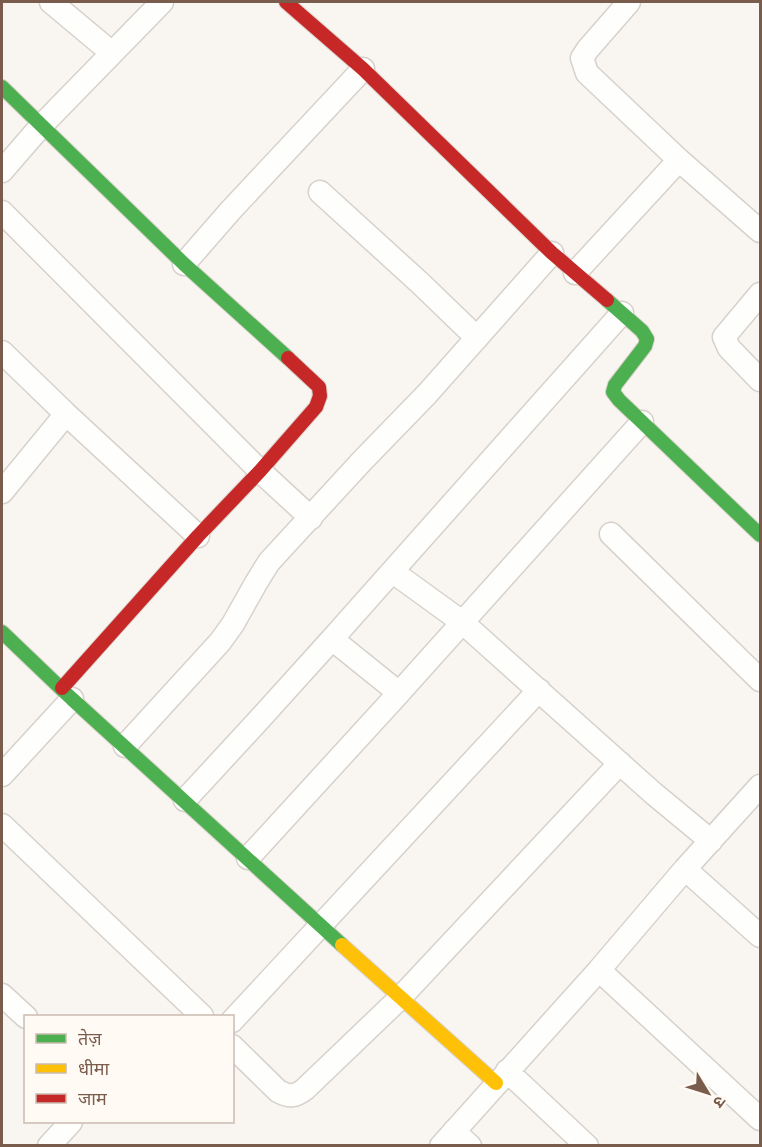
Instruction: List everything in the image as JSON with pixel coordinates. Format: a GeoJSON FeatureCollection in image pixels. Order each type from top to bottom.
{"type":"FeatureCollection","features":[{"type":"Feature","properties":{"kind":"street"},"geometry":{"type":"LineString","coordinates":[[51,2],[112,53]]}},
{"type":"Feature","properties":{"kind":"street"},"geometry":{"type":"LineString","coordinates":[[2,171],[41,126],[162,2]]}},
{"type":"Feature","properties":{"kind":"street"},"geometry":{"type":"LineString","coordinates":[[286,2],[363,69],[552,253],[642,331],[647,339],[645,346],[615,385],[613,392],[760,535]]}},
{"type":"Feature","properties":{"kind":"street"},"geometry":{"type":"LineString","coordinates":[[629,2],[582,58],[588,73],[679,160],[760,231]]}},
{"type":"Feature","properties":{"kind":"street"},"geometry":{"type":"LineString","coordinates":[[183,264],[363,69]]}},
{"type":"Feature","properties":{"kind":"street"},"geometry":{"type":"LineString","coordinates":[[2,87],[183,264],[319,387],[320,396],[316,407],[260,471],[198,536],[2,775]]}},
{"type":"Feature","properties":{"kind":"street"},"geometry":{"type":"LineString","coordinates":[[575,273],[679,160]]}},
{"type":"Feature","properties":{"kind":"street"},"geometry":{"type":"LineString","coordinates":[[320,192],[477,338]]}},
{"type":"Feature","properties":{"kind":"street"},"geometry":{"type":"LineString","coordinates":[[2,213],[260,471],[311,518]]}},
{"type":"Feature","properties":{"kind":"street"},"geometry":{"type":"LineString","coordinates":[[125,746],[220,642],[269,562],[477,338],[552,253]]}},
{"type":"Feature","properties":{"kind":"street"},"geometry":{"type":"LineString","coordinates":[[760,294],[724,337],[729,348],[760,380]]}},
{"type":"Feature","properties":{"kind":"street"},"geometry":{"type":"LineString","coordinates":[[185,800],[393,572],[622,313]]}},
{"type":"Feature","properties":{"kind":"street"},"geometry":{"type":"LineString","coordinates":[[2,352],[198,536]]}},
{"type":"Feature","properties":{"kind":"street"},"geometry":{"type":"LineString","coordinates":[[2,492],[66,414]]}},
{"type":"Feature","properties":{"kind":"street"},"geometry":{"type":"LineString","coordinates":[[248,858],[642,422]]}},
{"type":"Feature","properties":{"kind":"street"},"geometry":{"type":"LineString","coordinates":[[611,534],[760,680]]}},
{"type":"Feature","properties":{"kind":"street"},"geometry":{"type":"LineString","coordinates":[[393,572],[462,622],[653,793],[711,841]]}},
{"type":"Feature","properties":{"kind":"street"},"geometry":{"type":"LineString","coordinates":[[2,632],[400,998],[587,1146]]}},
{"type":"Feature","properties":{"kind":"street"},"geometry":{"type":"LineString","coordinates":[[332,639],[399,693]]}},
{"type":"Feature","properties":{"kind":"street"},"geometry":{"type":"LineString","coordinates":[[234,1019],[538,690]]}},
{"type":"Feature","properties":{"kind":"street"},"geometry":{"type":"LineString","coordinates":[[234,1048],[278,1092],[287,1096],[298,1095],[400,998],[620,763]]}},
{"type":"Feature","properties":{"kind":"street"},"geometry":{"type":"LineString","coordinates":[[455,1141],[501,1077],[599,970],[760,786]]}},
{"type":"Feature","properties":{"kind":"street"},"geometry":{"type":"LineString","coordinates":[[2,825],[200,1015]]}},
{"type":"Feature","properties":{"kind":"street"},"geometry":{"type":"LineString","coordinates":[[685,869],[760,936]]}},
{"type":"Feature","properties":{"kind":"street"},"geometry":{"type":"LineString","coordinates":[[599,970],[760,1119]]}},
{"type":"Feature","properties":{"kind":"street"},"geometry":{"type":"LineString","coordinates":[[2,995],[24,1015]]}},
{"type":"Feature","properties":{"kind":"street"},"geometry":{"type":"LineString","coordinates":[[49,1146],[70,1123]]}},
{"type":"Feature","properties":{"kind":"traffic: fast"},"geometry":{"type":"LineString","coordinates":[[2,87],[184,264],[288,358]]}},
{"type":"Feature","properties":{"kind":"traffic: fast"},"geometry":{"type":"LineString","coordinates":[[607,300],[642,331],[647,339],[645,346],[615,385],[613,392],[760,535]]}},
{"type":"Feature","properties":{"kind":"traffic: fast"},"geometry":{"type":"LineString","coordinates":[[2,632],[72,699],[342,945]]}},
{"type":"Feature","properties":{"kind":"traffic: slow"},"geometry":{"type":"LineString","coordinates":[[342,945],[496,1083]]}},
{"type":"Feature","properties":{"kind":"traffic: jam"},"geometry":{"type":"LineString","coordinates":[[286,2],[363,69],[552,253],[607,300]]}},
{"type":"Feature","properties":{"kind":"traffic: jam"},"geometry":{"type":"LineString","coordinates":[[62,688],[316,407],[320,396],[319,387],[288,358]]}}]}
